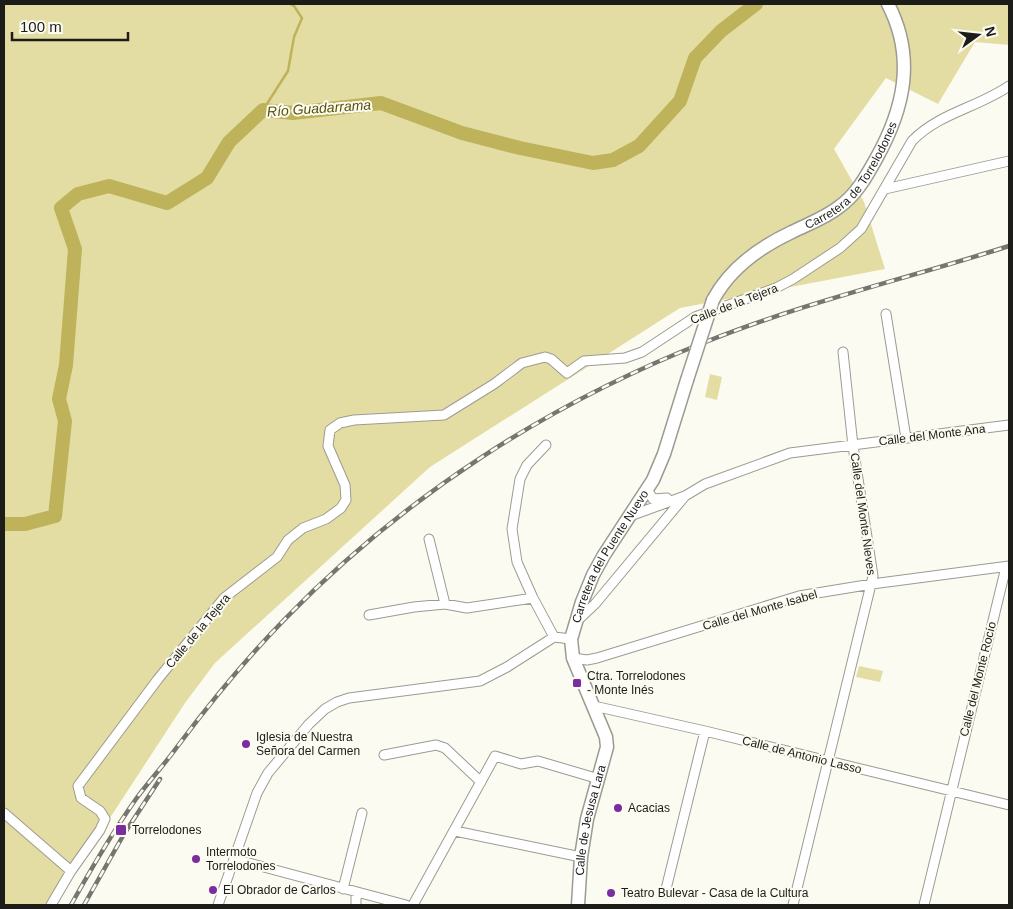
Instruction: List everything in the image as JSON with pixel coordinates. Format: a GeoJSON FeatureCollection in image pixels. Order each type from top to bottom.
{"type":"FeatureCollection","features":[{"type":"Feature","properties":{"kind":"main road","name":"Carretera de Torrelodones"},"geometry":{"type":"LineString","coordinates":[[687,380],[713,300],[730,275],[762,248],[824,218],[846,202],[860,186],[872,166],[894,123],[904,80],[901,40],[888,4]]}},
{"type":"Feature","properties":{"kind":"main road","name":"Carretera del Puente Nuevo"},"geometry":{"type":"LineString","coordinates":[[606,737],[573,658],[571,639],[575,622],[593,576],[604,555],[648,491],[664,454],[687,380]]}},
{"type":"Feature","properties":{"kind":"main road","name":"Calle de Jesusa Lara"},"geometry":{"type":"LineString","coordinates":[[578,905],[581,858],[587,819],[607,747],[606,737]]}},
{"type":"Feature","properties":{"kind":"street","name":"Calle de la Tejera"},"geometry":{"type":"LineString","coordinates":[[51,905],[71,871],[100,830],[105,819],[100,811],[81,798],[78,786],[158,679],[224,598],[277,557],[288,540],[303,528],[326,519],[341,508],[346,500],[345,485],[328,446],[330,430],[340,423],[354,420],[444,415],[494,384],[522,363],[545,357],[551,359],[567,373],[584,361],[625,358],[642,352],[695,317],[776,288],[840,248],[861,230],[912,141],[923,129],[940,119],[978,104],[1009,86]]}},
{"type":"Feature","properties":{"kind":"street"},"geometry":{"type":"LineString","coordinates":[[885,189],[1009,161]]}},
{"type":"Feature","properties":{"kind":"street"},"geometry":{"type":"LineString","coordinates":[[886,314],[906,438]]}},
{"type":"Feature","properties":{"kind":"street","name":"Calle del Monte Nieves"},"geometry":{"type":"LineString","coordinates":[[793,905],[873,576],[853,446],[843,352]]}},
{"type":"Feature","properties":{"kind":"street","name":"Calle del Monte Ana"},"geometry":{"type":"LineString","coordinates":[[630,516],[685,496],[705,484],[790,453],[1009,425]]}},
{"type":"Feature","properties":{"kind":"street"},"geometry":{"type":"LineString","coordinates":[[546,445],[527,465],[520,479],[512,529],[518,562],[533,598],[554,637]]}},
{"type":"Feature","properties":{"kind":"street","name":"Calle del Monte Ana"},"geometry":{"type":"LineString","coordinates":[[648,491],[653,500],[685,496]]}},
{"type":"Feature","properties":{"kind":"street","name":"Calle del Monte Ana"},"geometry":{"type":"LineString","coordinates":[[575,622],[595,604],[685,496]]}},
{"type":"Feature","properties":{"kind":"street"},"geometry":{"type":"LineString","coordinates":[[429,539],[445,604]]}},
{"type":"Feature","properties":{"kind":"street","name":"Calle del Monte Isabel"},"geometry":{"type":"LineString","coordinates":[[573,658],[587,660],[597,658],[799,596],[872,584],[1008,567]]}},
{"type":"Feature","properties":{"kind":"street","name":"Calle del Monte Rocío"},"geometry":{"type":"LineString","coordinates":[[924,905],[951,790],[1008,567]]}},
{"type":"Feature","properties":{"kind":"street"},"geometry":{"type":"LineString","coordinates":[[369,615],[414,607],[445,604],[467,608],[533,598]]}},
{"type":"Feature","properties":{"kind":"street"},"geometry":{"type":"LineString","coordinates":[[218,905],[257,793],[268,773],[282,755],[325,709],[349,698],[480,681],[507,667],[554,637],[571,639]]}},
{"type":"Feature","properties":{"kind":"street","name":"Calle de Antonio Lasso"},"geometry":{"type":"LineString","coordinates":[[594,706],[1009,805]]}},
{"type":"Feature","properties":{"kind":"street"},"geometry":{"type":"LineString","coordinates":[[664,892],[705,731]]}},
{"type":"Feature","properties":{"kind":"street"},"geometry":{"type":"LineString","coordinates":[[384,755],[436,745],[445,748],[480,782]]}},
{"type":"Feature","properties":{"kind":"street"},"geometry":{"type":"LineString","coordinates":[[413,905],[494,756],[521,764],[538,761],[599,779]]}},
{"type":"Feature","properties":{"kind":"street"},"geometry":{"type":"LineString","coordinates":[[4,813],[71,871]]}},
{"type":"Feature","properties":{"kind":"street"},"geometry":{"type":"LineString","coordinates":[[343,889],[362,813]]}},
{"type":"Feature","properties":{"kind":"street"},"geometry":{"type":"LineString","coordinates":[[455,830],[581,858]]}},
{"type":"Feature","properties":{"kind":"street"},"geometry":{"type":"LineString","coordinates":[[234,858],[402,905]]}},
{"type":"Feature","properties":{"kind":"street"},"geometry":{"type":"LineString","coordinates":[[356,893],[356,905]]}},
{"type":"Feature","properties":{"kind":"shaded area"},"geometry":{"type":"Polygon","coordinates":[[[4,4],[1009,4],[1009,45],[975,42],[938,104],[886,78],[834,149],[864,202],[885,269],[680,308],[430,467],[215,663],[185,703],[53,905],[4,905],[4,4]]]}},
{"type":"Feature","properties":{"kind":"shaded area"},"geometry":{"type":"Polygon","coordinates":[[[710,374],[722,377],[717,400],[705,397],[710,374]]]}},
{"type":"Feature","properties":{"kind":"shaded area"},"geometry":{"type":"Polygon","coordinates":[[[859,666],[883,671],[880,682],[856,677],[859,666]]]}},
{"type":"Feature","properties":{"kind":"waterway"},"geometry":{"type":"LineString","coordinates":[[263,110],[288,71],[294,37],[302,18],[294,6],[290,4]]}},
{"type":"Feature","properties":{"kind":"waterway","name":"Río Guadarrama"},"geometry":{"type":"LineString","coordinates":[[4,524],[25,524],[55,516],[65,421],[59,399],[66,365],[75,249],[61,208],[78,194],[109,186],[167,203],[207,178],[229,142],[263,110],[293,113],[381,103],[462,133],[520,148],[593,163],[613,160],[639,146],[680,101],[695,58],[721,31],[756,4]]}},
{"type":"Feature","properties":{"kind":"railway"},"geometry":{"type":"LineString","coordinates":[[71,905],[102,851],[136,799],[242,666],[284,620],[330,575],[378,533],[429,494],[535,424],[591,393],[649,366],[708,341],[782,314],[1009,246]]}},
{"type":"Feature","properties":{"kind":"railway"},"geometry":{"type":"LineString","coordinates":[[84,905],[124,834],[160,779]]}},
{"type":"Feature","properties":{"kind":"place","name":"Ctra. Torrelodones - Monte Inés"},"geometry":{"type":"Point","coordinates":[577,683]}},
{"type":"Feature","properties":{"kind":"place","name":"Iglesia de Nuestra Señora del Carmen"},"geometry":{"type":"Point","coordinates":[246,744]}},
{"type":"Feature","properties":{"kind":"place","name":"Acacias"},"geometry":{"type":"Point","coordinates":[618,808]}},
{"type":"Feature","properties":{"kind":"place","name":"Torrelodones"},"geometry":{"type":"Point","coordinates":[121,830]}},
{"type":"Feature","properties":{"kind":"place","name":"Intermoto Torrelodones"},"geometry":{"type":"Point","coordinates":[196,859]}},
{"type":"Feature","properties":{"kind":"place","name":"El Obrador de Carlos"},"geometry":{"type":"Point","coordinates":[213,890]}},
{"type":"Feature","properties":{"kind":"place","name":"Teatro Bulevar - Casa de la Cultura"},"geometry":{"type":"Point","coordinates":[611,893]}}]}
